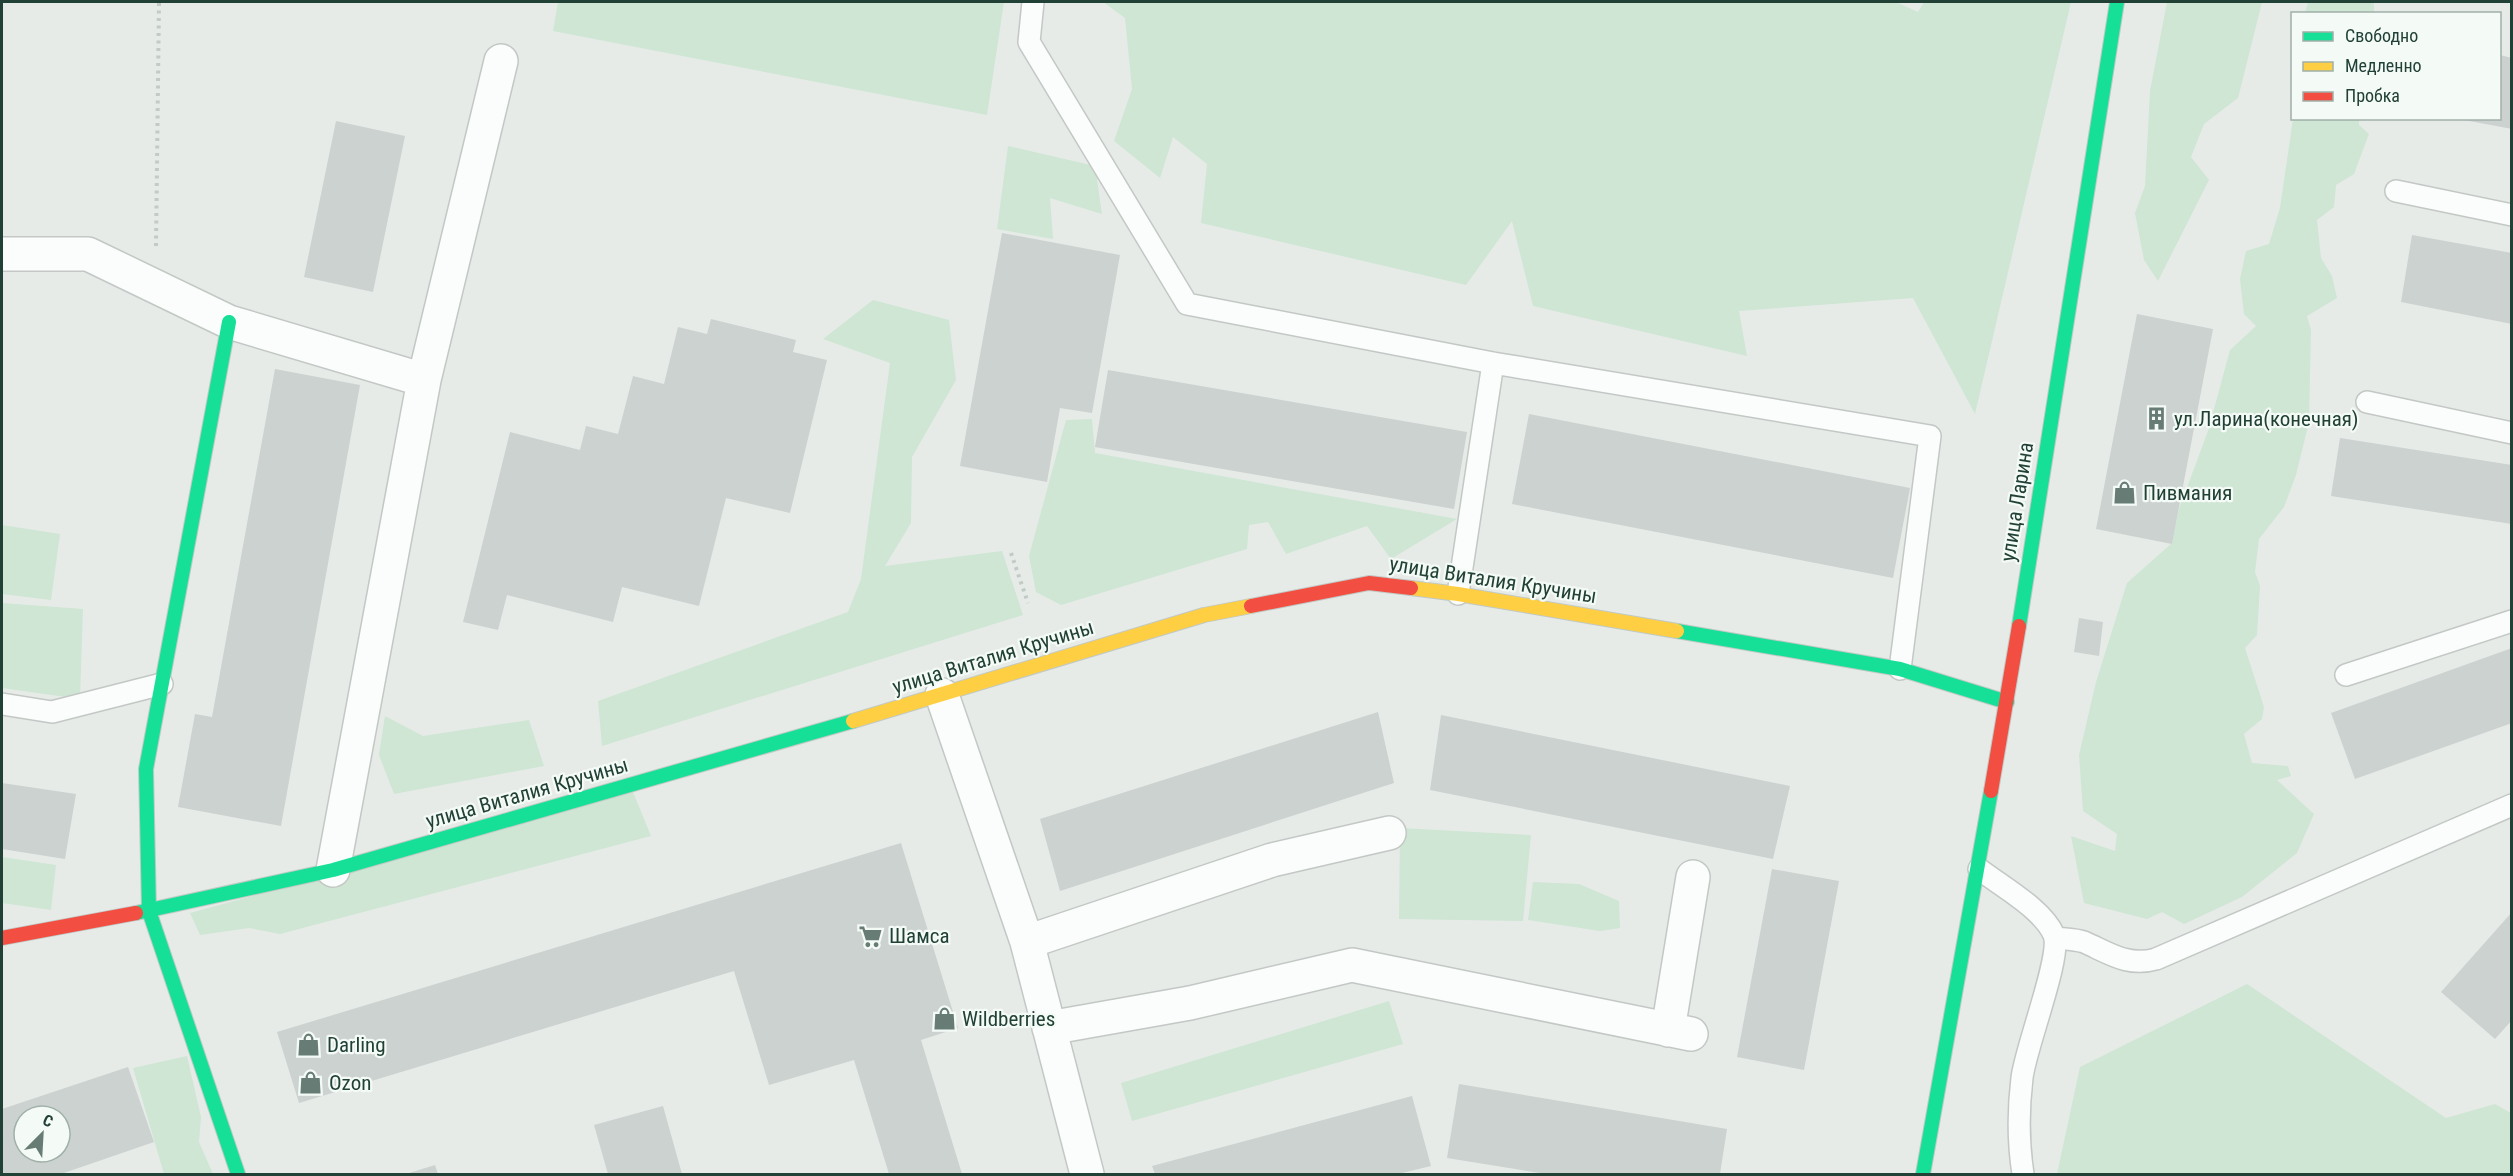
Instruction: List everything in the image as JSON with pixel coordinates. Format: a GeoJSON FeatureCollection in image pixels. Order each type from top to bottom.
{"type":"FeatureCollection","features":[{"type":"Feature","properties":{"kind":"street","name":"улица Ларина"},"geometry":{"type":"LineString","coordinates":[[1923,1174],[2007,702],[2117,2]]}},
{"type":"Feature","properties":{"kind":"street"},"geometry":{"type":"LineString","coordinates":[[333,870],[424,380],[501,61]]}},
{"type":"Feature","properties":{"kind":"street"},"geometry":{"type":"LineString","coordinates":[[2,254],[88,254],[229,322],[424,380]]}},
{"type":"Feature","properties":{"kind":"street"},"geometry":{"type":"LineString","coordinates":[[229,322],[146,769],[149,911],[238,1174]]}},
{"type":"Feature","properties":{"kind":"street","name":"улица Виталия Кручины"},"geometry":{"type":"LineString","coordinates":[[2,938],[149,911],[333,870],[942,695],[1204,615],[1369,583],[1458,594],[1900,669],[2007,702]]}},
{"type":"Feature","properties":{"kind":"street"},"geometry":{"type":"LineString","coordinates":[[942,695],[1027,942],[1087,1174]]}},
{"type":"Feature","properties":{"kind":"street"},"geometry":{"type":"LineString","coordinates":[[1027,942],[1272,860],[1389,832]]}},
{"type":"Feature","properties":{"kind":"street"},"geometry":{"type":"LineString","coordinates":[[1049,1028],[1190,1003],[1352,965],[1680,1032],[1693,878]]}},
{"type":"Feature","properties":{"kind":"lane"},"geometry":{"type":"LineString","coordinates":[[1033,2],[1029,42],[1187,304],[1493,363],[1930,436],[1900,669]]}},
{"type":"Feature","properties":{"kind":"lane"},"geometry":{"type":"LineString","coordinates":[[2396,191],[2511,215]]}},
{"type":"Feature","properties":{"kind":"lane"},"geometry":{"type":"LineString","coordinates":[[1458,594],[1493,363]]}},
{"type":"Feature","properties":{"kind":"lane"},"geometry":{"type":"LineString","coordinates":[[2367,402],[2511,433]]}},
{"type":"Feature","properties":{"kind":"lane"},"geometry":{"type":"LineString","coordinates":[[2346,675],[2511,621]]}},
{"type":"Feature","properties":{"kind":"lane"},"geometry":{"type":"LineString","coordinates":[[2,704],[52,712],[162,684]]}},
{"type":"Feature","properties":{"kind":"lane"},"geometry":{"type":"LineString","coordinates":[[2055,938],[2082,941],[2102,952],[2132,962],[2156,959],[2511,805]]}},
{"type":"Feature","properties":{"kind":"lane"},"geometry":{"type":"LineString","coordinates":[[1979,869],[2037,912],[2049,925],[2055,938],[2052,966],[2022,1076],[2018,1137],[2023,1174]]}},
{"type":"Feature","properties":{"kind":"path"},"geometry":{"type":"LineString","coordinates":[[156,246],[159,2]]}},
{"type":"Feature","properties":{"kind":"path"},"geometry":{"type":"LineString","coordinates":[[1011,553],[1028,603]]}},
{"type":"Feature","properties":{"kind":"green space"},"geometry":{"type":"Polygon","coordinates":[[[558,2],[1004,2],[987,115],[553,31],[558,2]]]}},
{"type":"Feature","properties":{"kind":"green space"},"geometry":{"type":"Polygon","coordinates":[[[1103,2],[1896,2],[1918,12],[1924,2],[2071,2],[1975,414],[1913,298],[1739,311],[1747,356],[1533,306],[1512,221],[1466,285],[1201,223],[1207,164],[1173,137],[1160,178],[1114,141],[1132,89],[1125,18],[1103,2]]]}},
{"type":"Feature","properties":{"kind":"green space"},"geometry":{"type":"Polygon","coordinates":[[[2167,2],[2262,2],[2238,98],[2204,124],[2191,157],[2209,180],[2158,281],[2144,260],[2135,213],[2145,186],[2150,91],[2167,2]]]}},
{"type":"Feature","properties":{"kind":"green space"},"geometry":{"type":"Polygon","coordinates":[[[2308,2],[2374,2],[2374,12],[2305,12],[2308,2]]]}},
{"type":"Feature","properties":{"kind":"green space"},"geometry":{"type":"Polygon","coordinates":[[[2293,120],[2359,120],[2359,125],[2369,134],[2354,174],[2336,185],[2334,207],[2317,220],[2321,258],[2332,276],[2337,298],[2307,316],[2311,330],[2309,422],[2296,475],[2284,507],[2259,539],[2255,572],[2260,586],[2257,635],[2245,648],[2264,707],[2262,719],[2244,734],[2252,763],[2288,766],[2291,776],[2277,780],[2314,814],[2297,853],[2242,897],[2184,924],[2162,912],[2147,919],[2084,903],[2071,836],[2115,851],[2117,834],[2083,811],[2079,755],[2096,682],[2127,583],[2172,543],[2179,509],[2208,431],[2230,350],[2256,326],[2244,314],[2240,279],[2246,251],[2269,244],[2280,208],[2293,120]]]}},
{"type":"Feature","properties":{"kind":"green space"},"geometry":{"type":"Polygon","coordinates":[[[1008,146],[1095,166],[1102,214],[1050,198],[1053,239],[997,229],[1008,146]]]}},
{"type":"Feature","properties":{"kind":"green space"},"geometry":{"type":"Polygon","coordinates":[[[873,300],[949,320],[956,380],[912,457],[911,523],[885,566],[1002,551],[1023,615],[602,746],[598,701],[848,612],[861,579],[890,363],[823,339],[873,300]]]}},
{"type":"Feature","properties":{"kind":"green space"},"geometry":{"type":"Polygon","coordinates":[[[1092,419],[1095,453],[1457,519],[1391,559],[1367,526],[1286,554],[1268,522],[1249,525],[1247,549],[1061,605],[1036,592],[1029,556],[1066,420],[1092,419]]]}},
{"type":"Feature","properties":{"kind":"green space"},"geometry":{"type":"Polygon","coordinates":[[[2,525],[60,534],[51,600],[2,594],[2,525]]]}},
{"type":"Feature","properties":{"kind":"green space"},"geometry":{"type":"Polygon","coordinates":[[[2,603],[83,609],[80,699],[2,688],[2,603]]]}},
{"type":"Feature","properties":{"kind":"green space"},"geometry":{"type":"Polygon","coordinates":[[[385,716],[423,736],[529,720],[544,766],[394,794],[379,755],[385,716]]]}},
{"type":"Feature","properties":{"kind":"green space"},"geometry":{"type":"Polygon","coordinates":[[[633,792],[651,836],[280,934],[249,928],[200,935],[190,913],[633,792]]]}},
{"type":"Feature","properties":{"kind":"green space"},"geometry":{"type":"Polygon","coordinates":[[[1400,828],[1531,835],[1523,921],[1399,919],[1400,828]]]}},
{"type":"Feature","properties":{"kind":"green space"},"geometry":{"type":"Polygon","coordinates":[[[2,857],[56,865],[51,910],[2,903],[2,857]]]}},
{"type":"Feature","properties":{"kind":"green space"},"geometry":{"type":"Polygon","coordinates":[[[1533,882],[1579,884],[1619,901],[1620,928],[1600,931],[1528,920],[1533,882]]]}},
{"type":"Feature","properties":{"kind":"green space"},"geometry":{"type":"Polygon","coordinates":[[[2247,984],[2446,1118],[2495,1104],[2511,1113],[2511,1174],[2057,1174],[2080,1067],[2247,984]]]}},
{"type":"Feature","properties":{"kind":"green space"},"geometry":{"type":"Polygon","coordinates":[[[1389,1001],[1403,1044],[1132,1121],[1121,1083],[1389,1001]]]}},
{"type":"Feature","properties":{"kind":"green space"},"geometry":{"type":"Polygon","coordinates":[[[187,1056],[201,1117],[199,1142],[213,1174],[164,1174],[133,1068],[187,1056]]]}},
{"type":"Feature","properties":{"kind":"building"},"geometry":{"type":"Polygon","coordinates":[[[2501,55],[2512,58],[2512,129],[2464,120],[2501,120],[2501,55]]]}},
{"type":"Feature","properties":{"kind":"building"},"geometry":{"type":"Polygon","coordinates":[[[336,121],[405,136],[373,292],[304,277],[336,121]]]}},
{"type":"Feature","properties":{"kind":"building"},"geometry":{"type":"Polygon","coordinates":[[[1002,233],[1120,255],[1092,413],[1060,408],[1047,482],[960,466],[1002,233]]]}},
{"type":"Feature","properties":{"kind":"building"},"geometry":{"type":"Polygon","coordinates":[[[2412,235],[2512,253],[2512,324],[2401,302],[2412,235]]]}},
{"type":"Feature","properties":{"kind":"building","name":"ул.Ларина(конечная)"},"geometry":{"type":"Polygon","coordinates":[[[2137,314],[2213,329],[2172,544],[2096,529],[2137,314]]]}},
{"type":"Feature","properties":{"kind":"building"},"geometry":{"type":"Polygon","coordinates":[[[711,319],[796,340],[793,352],[827,360],[790,513],[726,498],[699,606],[622,587],[613,622],[507,595],[498,630],[463,622],[510,432],[580,450],[586,426],[618,434],[633,376],[664,384],[678,327],[707,334],[711,319]]]}},
{"type":"Feature","properties":{"kind":"building"},"geometry":{"type":"Polygon","coordinates":[[[275,369],[360,385],[281,826],[178,807],[195,714],[212,717],[275,369]]]}},
{"type":"Feature","properties":{"kind":"building"},"geometry":{"type":"Polygon","coordinates":[[[1108,370],[1467,432],[1454,509],[1095,447],[1108,370]]]}},
{"type":"Feature","properties":{"kind":"building"},"geometry":{"type":"Polygon","coordinates":[[[1529,414],[1910,488],[1893,578],[1512,504],[1529,414]]]}},
{"type":"Feature","properties":{"kind":"building"},"geometry":{"type":"Polygon","coordinates":[[[2340,438],[2512,465],[2512,524],[2331,496],[2340,438]]]}},
{"type":"Feature","properties":{"kind":"building"},"geometry":{"type":"Polygon","coordinates":[[[2079,618],[2103,622],[2099,656],[2074,652],[2079,618]]]}},
{"type":"Feature","properties":{"kind":"building"},"geometry":{"type":"Polygon","coordinates":[[[2512,648],[2512,723],[2355,779],[2331,713],[2512,648]]]}},
{"type":"Feature","properties":{"kind":"building"},"geometry":{"type":"Polygon","coordinates":[[[1378,712],[1394,783],[1060,891],[1040,819],[1378,712]]]}},
{"type":"Feature","properties":{"kind":"building"},"geometry":{"type":"Polygon","coordinates":[[[1441,715],[1790,786],[1773,859],[1430,790],[1441,715]]]}},
{"type":"Feature","properties":{"kind":"building"},"geometry":{"type":"Polygon","coordinates":[[[2,783],[76,794],[65,859],[2,849],[2,783]]]}},
{"type":"Feature","properties":{"kind":"building"},"geometry":{"type":"Polygon","coordinates":[[[901,843],[958,1028],[921,1040],[962,1174],[889,1174],[854,1060],[769,1085],[734,971],[299,1103],[277,1032],[901,843]]]}},
{"type":"Feature","properties":{"kind":"building"},"geometry":{"type":"Polygon","coordinates":[[[1772,869],[1839,881],[1804,1070],[1737,1057],[1772,869]]]}},
{"type":"Feature","properties":{"kind":"building"},"geometry":{"type":"Polygon","coordinates":[[[2512,912],[2512,1020],[2495,1039],[2441,992],[2512,912]]]}},
{"type":"Feature","properties":{"kind":"building"},"geometry":{"type":"Polygon","coordinates":[[[128,1067],[154,1142],[61,1174],[2,1174],[2,1109],[12,1106],[12,1164],[72,1164],[72,1104],[17,1104],[128,1067]]]}},
{"type":"Feature","properties":{"kind":"building"},"geometry":{"type":"Polygon","coordinates":[[[1459,1084],[1727,1129],[1720,1174],[1546,1174],[1447,1158],[1459,1084]]]}},
{"type":"Feature","properties":{"kind":"building"},"geometry":{"type":"Polygon","coordinates":[[[1412,1096],[1431,1166],[1398,1174],[1155,1174],[1152,1166],[1412,1096]]]}},
{"type":"Feature","properties":{"kind":"building"},"geometry":{"type":"Polygon","coordinates":[[[663,1106],[682,1174],[608,1174],[594,1125],[663,1106]]]}},
{"type":"Feature","properties":{"kind":"building"},"geometry":{"type":"Polygon","coordinates":[[[435,1165],[438,1174],[406,1174],[435,1165]]]}},
{"type":"Feature","properties":{"kind":"traffic: fast"},"geometry":{"type":"LineString","coordinates":[[2019,626],[2117,2]]}},
{"type":"Feature","properties":{"kind":"traffic: fast"},"geometry":{"type":"LineString","coordinates":[[229,322],[146,769],[149,911],[238,1174]]}},
{"type":"Feature","properties":{"kind":"traffic: fast"},"geometry":{"type":"LineString","coordinates":[[1677,631],[1900,669],[2007,702]]}},
{"type":"Feature","properties":{"kind":"traffic: fast"},"geometry":{"type":"LineString","coordinates":[[136,913],[333,870],[853,721]]}},
{"type":"Feature","properties":{"kind":"traffic: fast"},"geometry":{"type":"LineString","coordinates":[[1923,1174],[1991,791]]}},
{"type":"Feature","properties":{"kind":"traffic: slow"},"geometry":{"type":"LineString","coordinates":[[1411,588],[1677,631]]}},
{"type":"Feature","properties":{"kind":"traffic: slow"},"geometry":{"type":"LineString","coordinates":[[853,721],[1204,615],[1251,606]]}},
{"type":"Feature","properties":{"kind":"traffic: jam"},"geometry":{"type":"LineString","coordinates":[[1251,606],[1369,583],[1411,588]]}},
{"type":"Feature","properties":{"kind":"traffic: jam"},"geometry":{"type":"LineString","coordinates":[[1991,791],[2019,626]]}},
{"type":"Feature","properties":{"kind":"traffic: jam"},"geometry":{"type":"LineString","coordinates":[[2,938],[136,913]]}},
{"type":"Feature","properties":{"kind":"place","name":"ул.Ларина(конечная)"},"geometry":{"type":"Point","coordinates":[2156,419]}},
{"type":"Feature","properties":{"kind":"place","name":"Пивмания"},"geometry":{"type":"Point","coordinates":[2125,493]}},
{"type":"Feature","properties":{"kind":"place","name":"Шамса"},"geometry":{"type":"Point","coordinates":[871,936]}},
{"type":"Feature","properties":{"kind":"place","name":"Wildberries"},"geometry":{"type":"Point","coordinates":[944,1019]}},
{"type":"Feature","properties":{"kind":"place","name":"Darling"},"geometry":{"type":"Point","coordinates":[309,1045]}},
{"type":"Feature","properties":{"kind":"place","name":"Ozon"},"geometry":{"type":"Point","coordinates":[311,1083]}}]}
